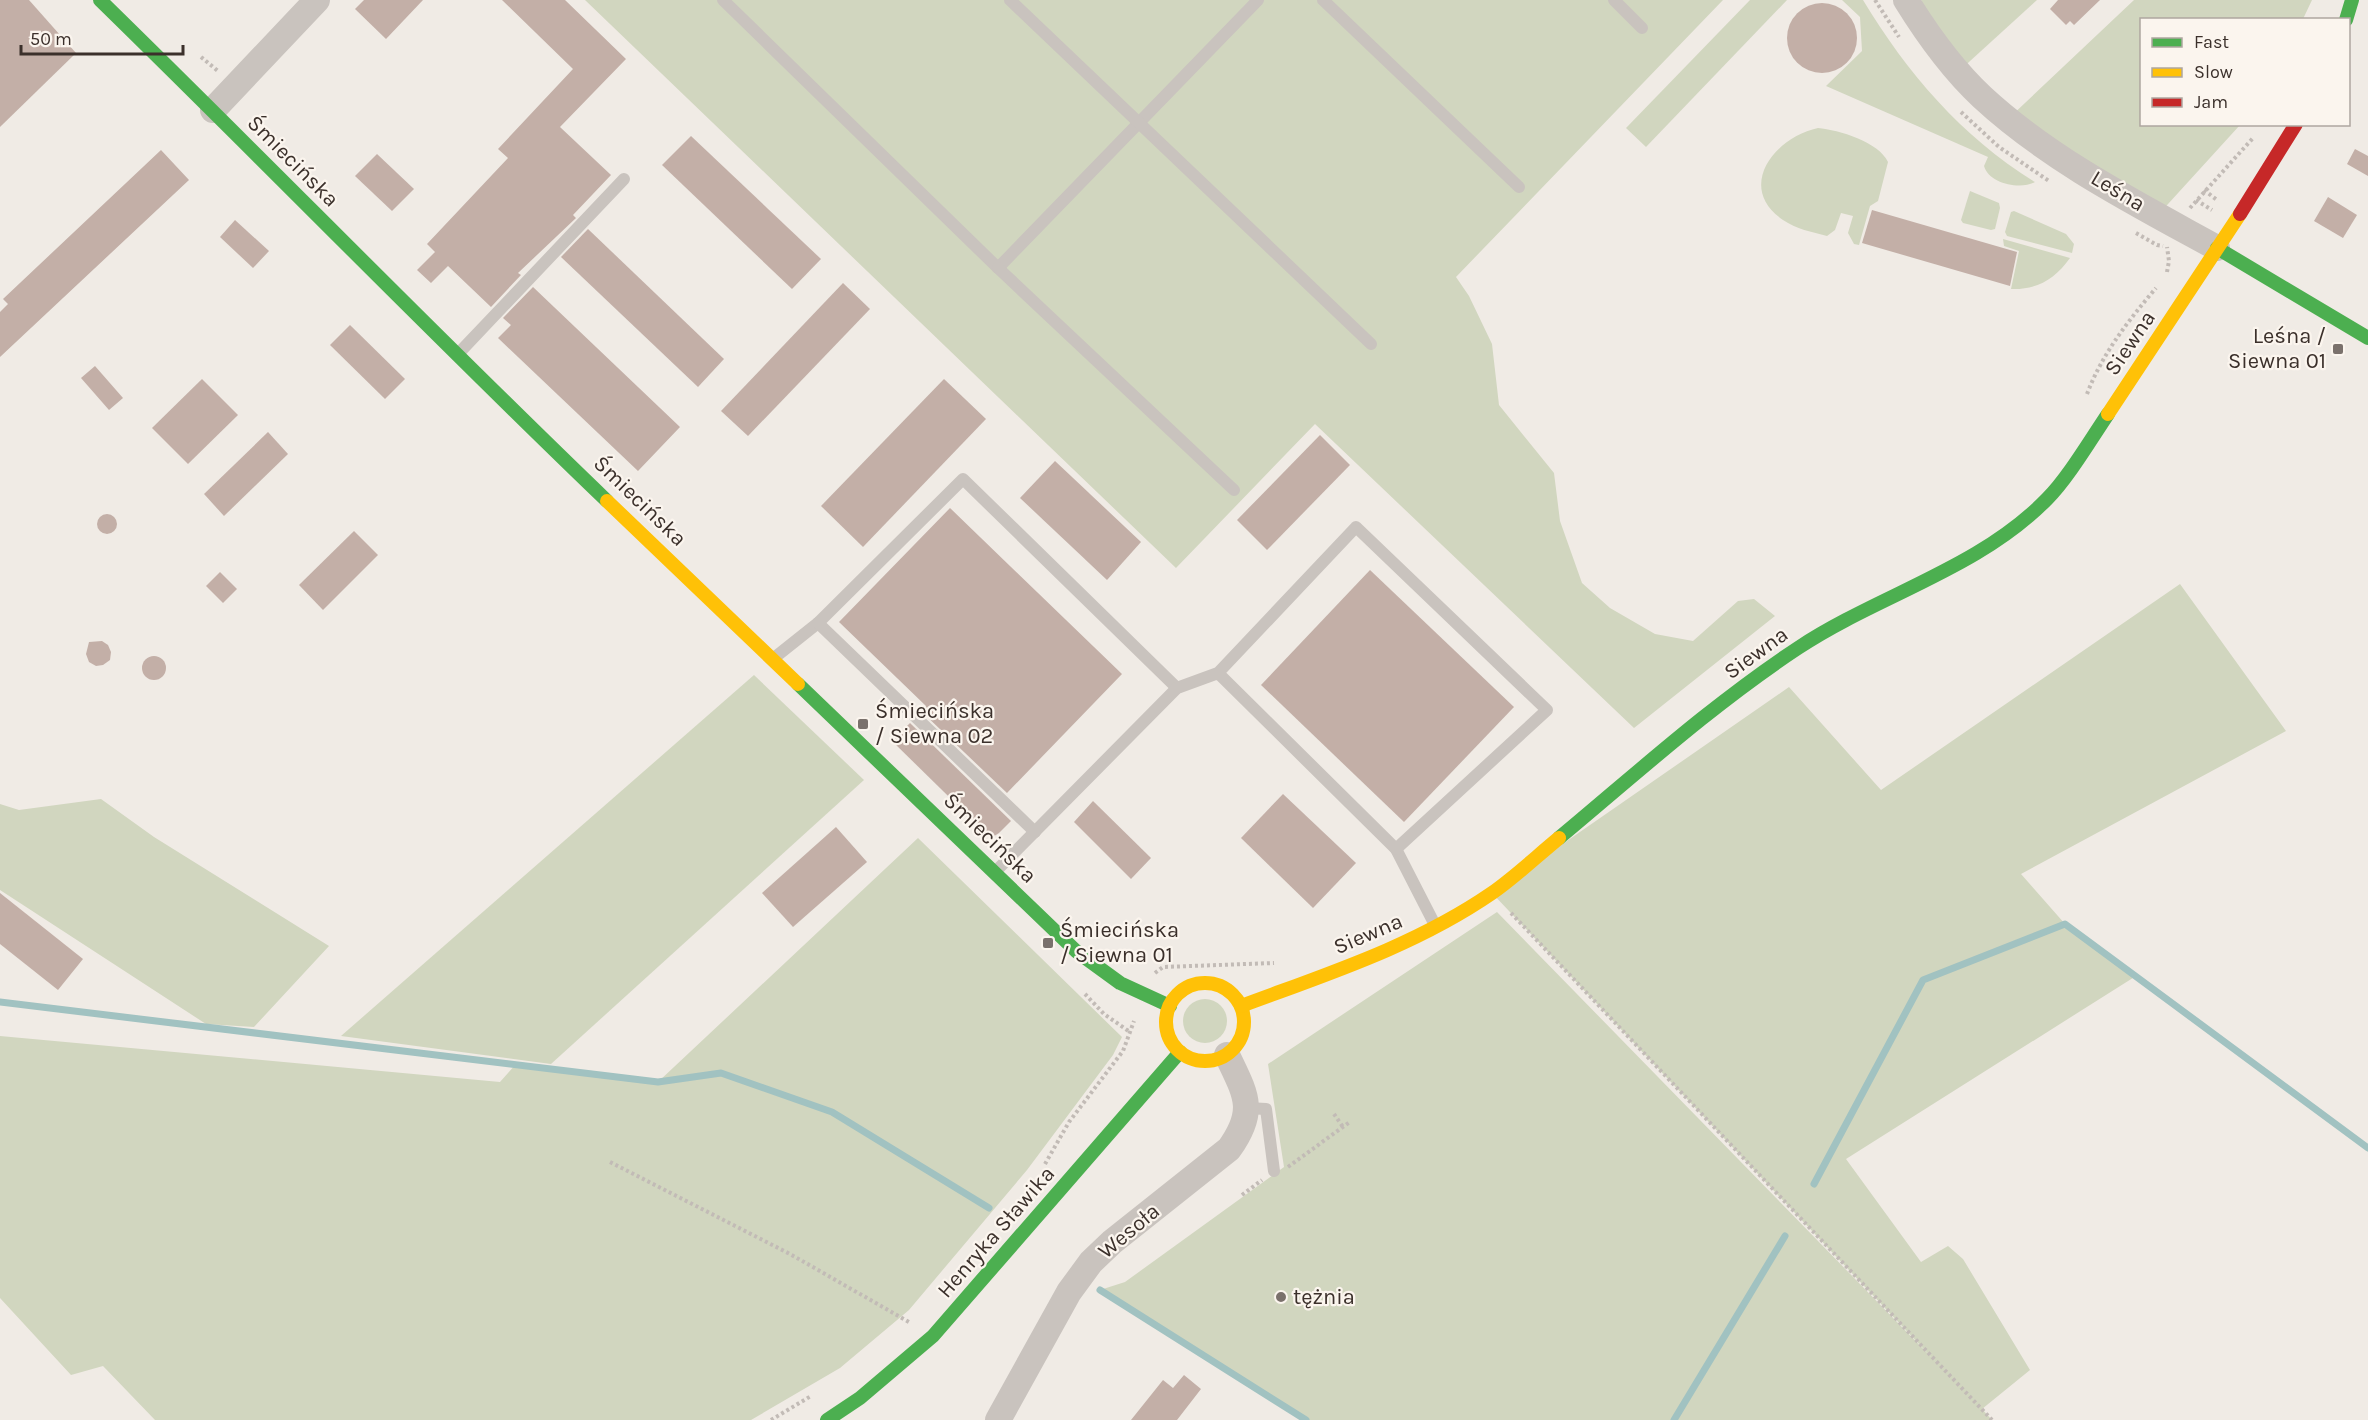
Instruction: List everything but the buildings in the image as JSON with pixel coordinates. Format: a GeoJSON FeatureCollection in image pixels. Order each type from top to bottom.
{"type":"FeatureCollection","features":[{"type":"Feature","properties":{"kind":"main road","name":"Śmiecińska"},"geometry":{"type":"LineString","coordinates":[[100,0],[213,110],[456,356],[995,872],[1106,976],[1143,997],[1170,1006]]}},
{"type":"Feature","properties":{"kind":"main road"},"geometry":{"type":"LineString","coordinates":[[2347,18],[2352,0]]}},
{"type":"Feature","properties":{"kind":"main road","name":"Siewna"},"geometry":{"type":"LineString","coordinates":[[1241,1006],[1389,951],[1436,927],[1492,892],[1720,705],[1799,647],[1962,561],[2021,523],[2049,498],[2217,248],[2295,126]]}},
{"type":"Feature","properties":{"kind":"main road","name":"Leśna"},"geometry":{"type":"LineString","coordinates":[[2217,248],[2368,338]]}},
{"type":"Feature","properties":{"kind":"main road"},"geometry":{"type":"LineString","coordinates":[[1203,983],[1227,990],[1241,1006],[1244,1028],[1235,1048],[1227,1055],[1203,1062],[1187,1058],[1180,1052],[1167,1032],[1167,1013],[1184,989],[1203,983]]}},
{"type":"Feature","properties":{"kind":"main road","name":"Henryka Sławika"},"geometry":{"type":"LineString","coordinates":[[827,1420],[861,1398],[933,1336],[1180,1052]]}},
{"type":"Feature","properties":{"kind":"street"},"geometry":{"type":"LineString","coordinates":[[213,110],[317,0]]}},
{"type":"Feature","properties":{"kind":"street","name":"Leśna"},"geometry":{"type":"LineString","coordinates":[[1906,0],[1958,72],[2008,119],[2043,145],[2217,248]]}},
{"type":"Feature","properties":{"kind":"street"},"geometry":{"type":"LineString","coordinates":[[1227,1055],[1244,1089],[1247,1108]]}},
{"type":"Feature","properties":{"kind":"street","name":"Wesoła"},"geometry":{"type":"LineString","coordinates":[[998,1420],[1069,1292],[1091,1262],[1112,1242],[1229,1149],[1243,1130],[1247,1108]]}},
{"type":"Feature","properties":{"kind":"lane"},"geometry":{"type":"LineString","coordinates":[[723,0],[998,268],[1234,490]]}},
{"type":"Feature","properties":{"kind":"lane"},"geometry":{"type":"LineString","coordinates":[[1010,0],[1371,344]]}},
{"type":"Feature","properties":{"kind":"lane"},"geometry":{"type":"LineString","coordinates":[[998,268],[1258,0]]}},
{"type":"Feature","properties":{"kind":"lane"},"geometry":{"type":"LineString","coordinates":[[1323,0],[1519,187]]}},
{"type":"Feature","properties":{"kind":"lane"},"geometry":{"type":"LineString","coordinates":[[1614,0],[1642,28]]}},
{"type":"Feature","properties":{"kind":"lane"},"geometry":{"type":"LineString","coordinates":[[456,356],[624,179]]}},
{"type":"Feature","properties":{"kind":"lane"},"geometry":{"type":"LineString","coordinates":[[773,659],[818,623],[963,479],[1177,688]]}},
{"type":"Feature","properties":{"kind":"lane"},"geometry":{"type":"LineString","coordinates":[[995,872],[1177,688],[1218,674],[1356,528],[1547,710],[1396,849]]}},
{"type":"Feature","properties":{"kind":"lane"},"geometry":{"type":"LineString","coordinates":[[818,623],[1035,832]]}},
{"type":"Feature","properties":{"kind":"lane"},"geometry":{"type":"LineString","coordinates":[[1218,674],[1396,849],[1436,927]]}},
{"type":"Feature","properties":{"kind":"lane"},"geometry":{"type":"LineString","coordinates":[[1247,1108],[1266,1109],[1274,1171]]}},
{"type":"Feature","properties":{"kind":"path"},"geometry":{"type":"LineString","coordinates":[[2165,276],[2169,270],[2168,240],[2176,225],[2204,190],[2259,133]]}},
{"type":"Feature","properties":{"kind":"path"},"geometry":{"type":"LineString","coordinates":[[2084,403],[2093,377],[2120,331],[2161,282]]}},
{"type":"Feature","properties":{"kind":"path"},"geometry":{"type":"LineString","coordinates":[[1492,892],[1992,1420]]}},
{"type":"Feature","properties":{"kind":"path"},"geometry":{"type":"LineString","coordinates":[[1039,1173],[1069,1122],[1123,1051],[1143,997],[1158,969],[1285,962]]}},
{"type":"Feature","properties":{"kind":"path"},"geometry":{"type":"LineString","coordinates":[[1334,1114],[1342,1127]]}},
{"type":"Feature","properties":{"kind":"path"},"geometry":{"type":"LineString","coordinates":[[1242,1195],[1274,1171],[1277,1176],[1351,1121]]}},
{"type":"Feature","properties":{"kind":"path"},"geometry":{"type":"LineString","coordinates":[[610,1162],[789,1254],[933,1336]]}},
{"type":"Feature","properties":{"kind":"path"},"geometry":{"type":"LineString","coordinates":[[901,1328],[916,1312]]}},
{"type":"Feature","properties":{"kind":"path"},"geometry":{"type":"LineString","coordinates":[[771,1420],[817,1392]]}},
{"type":"Feature","properties":{"kind":"green space"},"geometry":{"type":"Polygon","coordinates":[[[585,0],[1723,0],[1456,277],[1469,296],[1492,344],[1499,405],[1554,473],[1560,521],[1582,583],[1610,608],[1655,634],[1693,641],[1738,601],[1754,599],[1775,616],[1634,728],[1315,424],[1176,568],[585,0]]]}},
{"type":"Feature","properties":{"kind":"green space"},"geometry":{"type":"Polygon","coordinates":[[[1750,0],[1787,0],[1646,147],[1626,128],[1750,0]]]}},
{"type":"Feature","properties":{"kind":"green space"},"geometry":{"type":"Polygon","coordinates":[[[1842,0],[1863,0],[1898,53],[1938,102],[1984,145],[2035,182],[2014,185],[1999,181],[1987,172],[1984,166],[1988,157],[1826,86],[1862,51],[1860,17],[1842,0]]]}},
{"type":"Feature","properties":{"kind":"green space"},"geometry":{"type":"Polygon","coordinates":[[[1922,0],[2037,0],[1958,72],[1911,9],[1922,0]]]}},
{"type":"Feature","properties":{"kind":"green space"},"geometry":{"type":"Polygon","coordinates":[[[2134,0],[2312,0],[2303,18],[2140,18],[2140,126],[2239,126],[2158,215],[2008,119],[2134,0]]]}},
{"type":"Feature","properties":{"kind":"green space"},"geometry":{"type":"Polygon","coordinates":[[[1818,128],[1858,138],[1876,149],[1888,162],[1878,201],[1870,206],[1859,245],[1854,244],[1848,233],[1853,216],[1841,213],[1835,230],[1827,236],[1799,228],[1783,220],[1769,207],[1762,193],[1762,179],[1766,165],[1775,152],[1802,133],[1818,128]]]}},
{"type":"Feature","properties":{"kind":"green space"},"geometry":{"type":"Polygon","coordinates":[[[1970,191],[1999,203],[1995,229],[1963,223],[1961,220],[1970,191]]]}},
{"type":"Feature","properties":{"kind":"green space"},"geometry":{"type":"Polygon","coordinates":[[[2014,211],[2066,234],[2074,244],[2072,253],[2007,236],[2005,232],[2011,212],[2014,211]]]}},
{"type":"Feature","properties":{"kind":"green space"},"geometry":{"type":"Polygon","coordinates":[[[2003,239],[2070,258],[2045,282],[2029,288],[2011,289],[2019,251],[2004,246],[2003,239]]]}},
{"type":"Feature","properties":{"kind":"green space"},"geometry":{"type":"Polygon","coordinates":[[[2180,584],[2286,731],[2021,874],[2065,924],[2136,976],[1846,1159],[1921,1262],[1948,1246],[1963,1259],[2030,1370],[1982,1409],[1992,1420],[1306,1420],[1100,1290],[1125,1282],[1284,1167],[1268,1064],[1497,912],[1938,1364],[1492,893],[1789,687],[1881,790],[2180,584]]]}},
{"type":"Feature","properties":{"kind":"green space"},"geometry":{"type":"Polygon","coordinates":[[[754,675],[864,780],[551,1064],[341,1036],[754,675]]]}},
{"type":"Feature","properties":{"kind":"green space"},"geometry":{"type":"Polygon","coordinates":[[[101,799],[154,837],[329,946],[254,1027],[206,1024],[0,890],[0,804],[19,810],[101,799]]]}},
{"type":"Feature","properties":{"kind":"green space"},"geometry":{"type":"Polygon","coordinates":[[[918,838],[1122,1037],[1113,1055],[1027,1170],[909,1310],[840,1368],[751,1420],[155,1420],[103,1366],[71,1375],[0,1298],[0,1036],[500,1082],[516,1064],[658,1082],[918,838]]]}},
{"type":"Feature","properties":{"kind":"green space"},"geometry":{"type":"Polygon","coordinates":[[[1205,999],[1221,1005],[1227,1021],[1221,1037],[1205,1043],[1189,1037],[1183,1021],[1189,1005],[1205,999]]]}},
{"type":"Feature","properties":{"kind":"waterway"},"geometry":{"type":"LineString","coordinates":[[1814,1184],[1923,980],[2065,924],[2368,1148]]}},
{"type":"Feature","properties":{"kind":"waterway"},"geometry":{"type":"LineString","coordinates":[[0,1002],[658,1082],[721,1073],[832,1112],[989,1208]]}},
{"type":"Feature","properties":{"kind":"waterway"},"geometry":{"type":"LineString","coordinates":[[1674,1420],[1785,1236]]}},
{"type":"Feature","properties":{"kind":"waterway"},"geometry":{"type":"LineString","coordinates":[[1100,1290],[1306,1420]]}},
{"type":"Feature","properties":{"kind":"traffic: fast"},"geometry":{"type":"LineString","coordinates":[[100,0],[607,501]]}},
{"type":"Feature","properties":{"kind":"traffic: fast"},"geometry":{"type":"LineString","coordinates":[[2347,18],[2352,0]]}},
{"type":"Feature","properties":{"kind":"traffic: fast"},"geometry":{"type":"LineString","coordinates":[[2217,248],[2368,338]]}},
{"type":"Feature","properties":{"kind":"traffic: fast"},"geometry":{"type":"LineString","coordinates":[[1559,838],[1736,692],[1798,648],[1861,612],[1959,563],[2020,523],[2047,499],[2063,480],[2108,414]]}},
{"type":"Feature","properties":{"kind":"traffic: fast"},"geometry":{"type":"LineString","coordinates":[[798,684],[1076,951],[1120,983],[1170,1006]]}},
{"type":"Feature","properties":{"kind":"traffic: fast"},"geometry":{"type":"LineString","coordinates":[[827,1420],[860,1398],[933,1336],[1180,1052]]}},
{"type":"Feature","properties":{"kind":"traffic: slow"},"geometry":{"type":"LineString","coordinates":[[2108,414],[2240,214]]}},
{"type":"Feature","properties":{"kind":"traffic: slow"},"geometry":{"type":"LineString","coordinates":[[607,501],[798,684]]}},
{"type":"Feature","properties":{"kind":"traffic: slow"},"geometry":{"type":"LineString","coordinates":[[1241,1006],[1338,970],[1432,929],[1492,893],[1559,838]]}},
{"type":"Feature","properties":{"kind":"traffic: slow"},"geometry":{"type":"LineString","coordinates":[[1205,983],[1220,986],[1233,994],[1241,1007],[1244,1022],[1241,1037],[1233,1050],[1220,1058],[1205,1061],[1190,1058],[1177,1050],[1169,1037],[1166,1022],[1169,1007],[1177,994],[1190,986],[1205,983]]}},
{"type":"Feature","properties":{"kind":"traffic: jam"},"geometry":{"type":"LineString","coordinates":[[2240,214],[2295,126]]}},
{"type":"Feature","properties":{"kind":"place","name":"Leśna / Siewna 01"},"geometry":{"type":"Point","coordinates":[2338,349]}},
{"type":"Feature","properties":{"kind":"place","name":"Śmiecińska / Siewna 02"},"geometry":{"type":"Point","coordinates":[863,724]}},
{"type":"Feature","properties":{"kind":"place","name":"Śmiecińska / Siewna 01"},"geometry":{"type":"Point","coordinates":[1048,943]}},
{"type":"Feature","properties":{"kind":"place","name":"tężnia"},"geometry":{"type":"Point","coordinates":[1281,1297]}}]}
